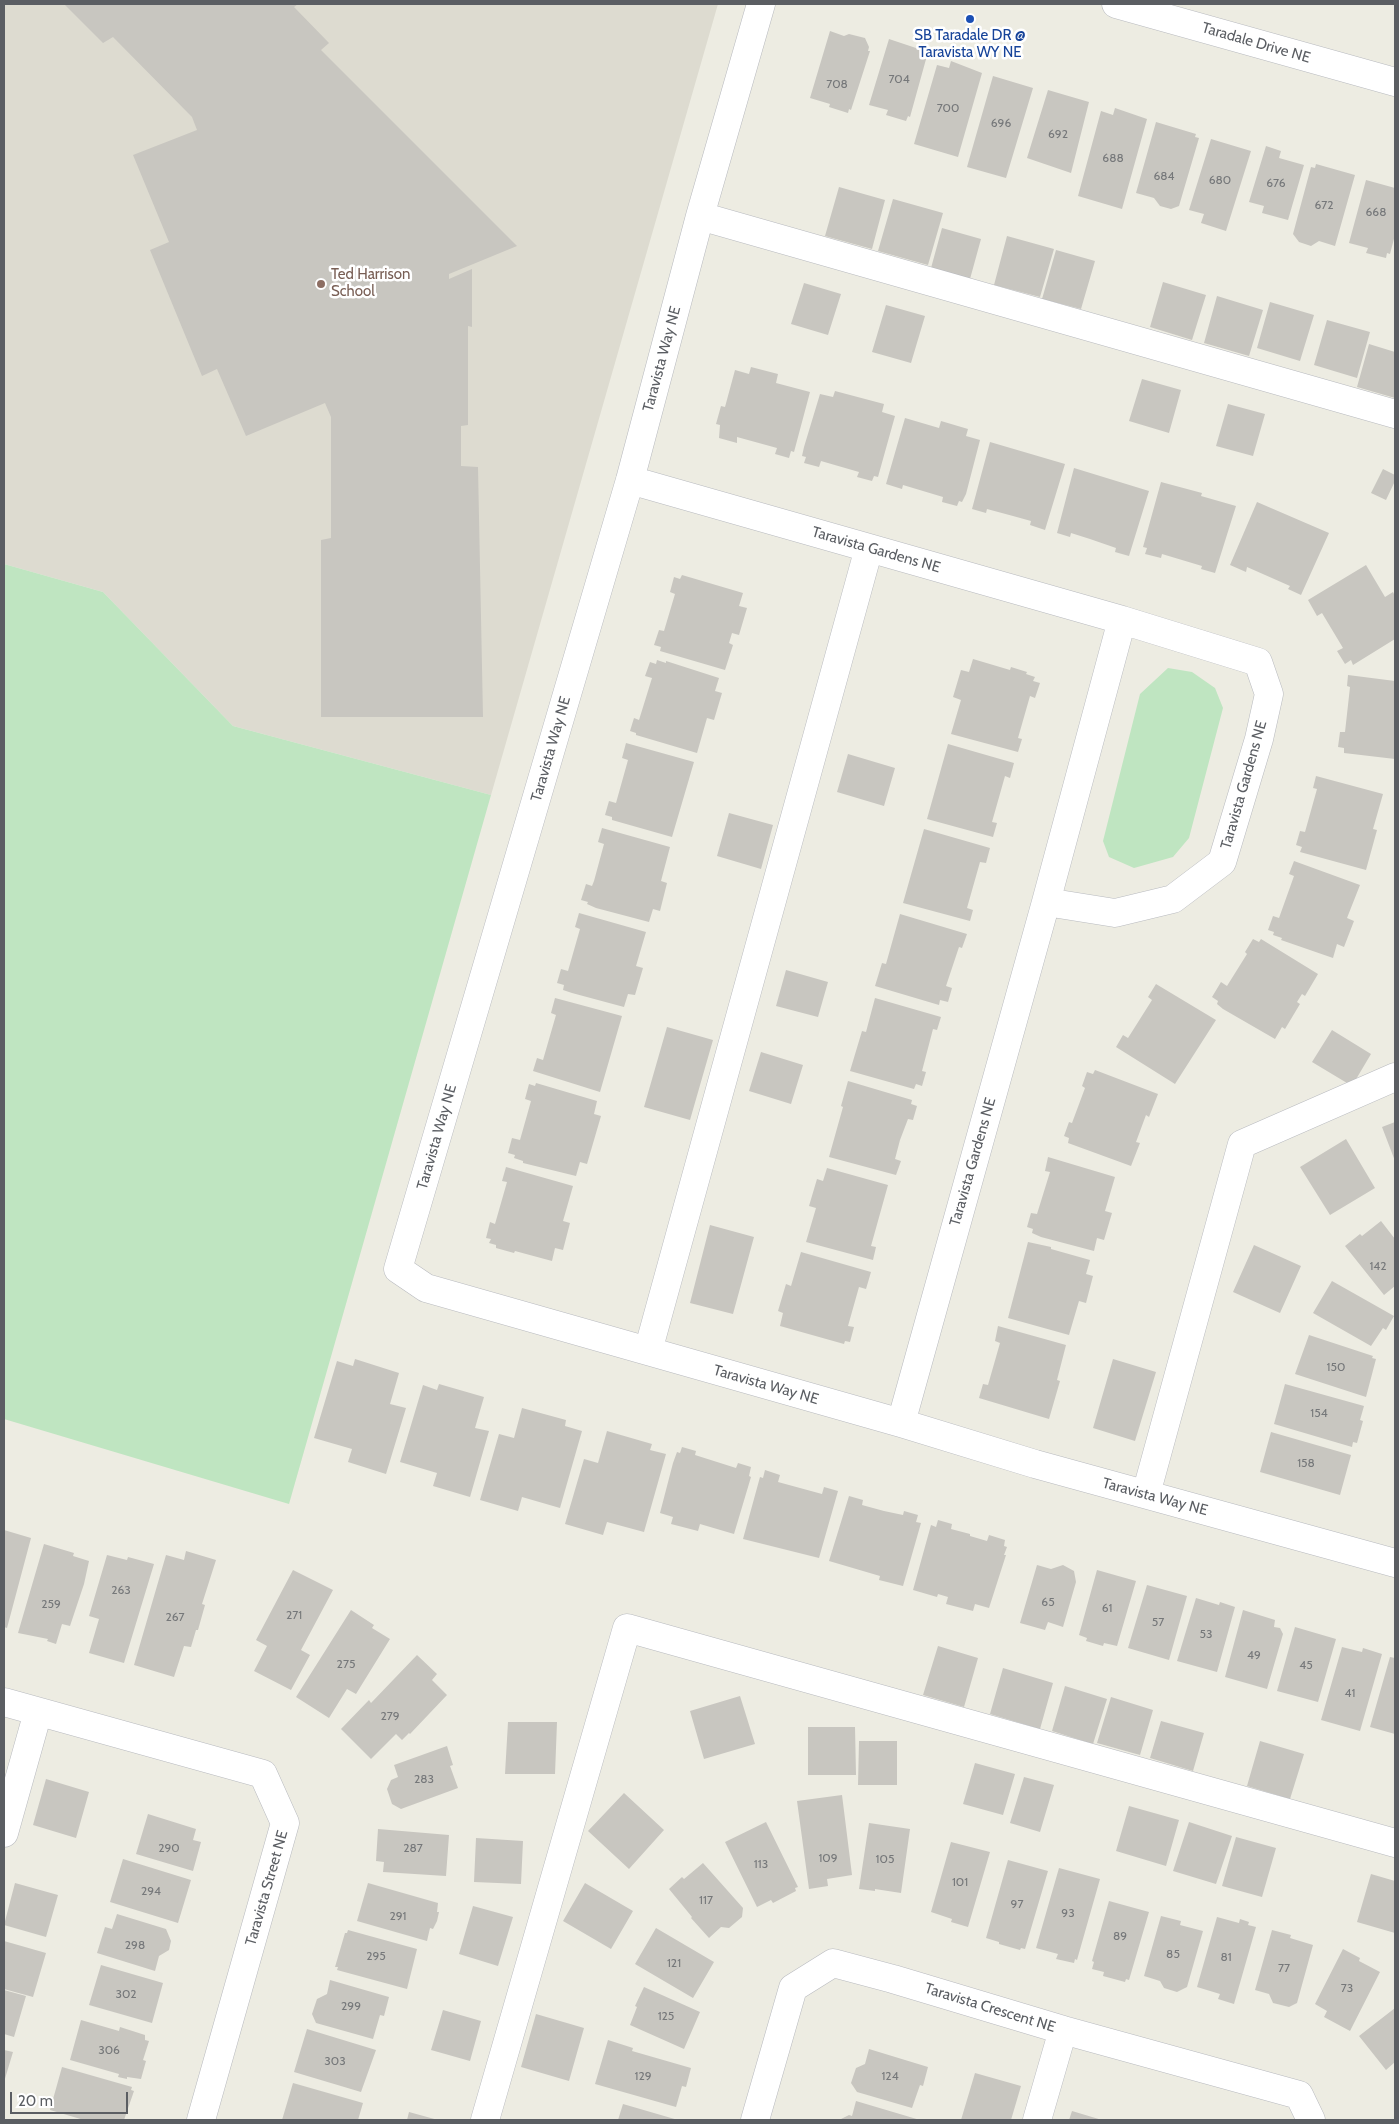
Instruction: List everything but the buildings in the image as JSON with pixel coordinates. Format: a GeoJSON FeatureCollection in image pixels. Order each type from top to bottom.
{"type":"FeatureCollection","features":[{"type":"Feature","properties":{"kind":"street","name":"Taravista Way NE"},"geometry":{"type":"LineString","coordinates":[[761,4],[700,216],[630,480],[398,1269],[426,1288],[901,1423],[1035,1464],[1146,1494],[1393,1554]]}},
{"type":"Feature","properties":{"kind":"street","name":"Taradale Drive NE"},"geometry":{"type":"LineString","coordinates":[[1116,4],[1395,82]]}},
{"type":"Feature","properties":{"kind":"street"},"geometry":{"type":"LineString","coordinates":[[700,216],[1395,414]]}},
{"type":"Feature","properties":{"kind":"street","name":"Taravista Gardens NE"},"geometry":{"type":"LineString","coordinates":[[630,480],[1122,620],[1258,662],[1269,694],[1259,739],[1222,862],[1173,899],[1115,913],[1046,902]]}},
{"type":"Feature","properties":{"kind":"street"},"geometry":{"type":"LineString","coordinates":[[648,1351],[869,548]]}},
{"type":"Feature","properties":{"kind":"street","name":"Taravista Gardens NE"},"geometry":{"type":"LineString","coordinates":[[901,1423],[1046,902],[1122,620]]}},
{"type":"Feature","properties":{"kind":"street"},"geometry":{"type":"LineString","coordinates":[[1146,1494],[1242,1144],[1395,1078]]}},
{"type":"Feature","properties":{"kind":"street"},"geometry":{"type":"LineString","coordinates":[[484,2120],[627,1628],[1395,1843]]}},
{"type":"Feature","properties":{"kind":"street","name":"Taravista Street NE"},"geometry":{"type":"LineString","coordinates":[[4,1702],[263,1774],[285,1823],[201,2120]]}},
{"type":"Feature","properties":{"kind":"street"},"geometry":{"type":"LineString","coordinates":[[4,1833],[38,1712]]}},
{"type":"Feature","properties":{"kind":"street","name":"Taravista Crescent NE"},"geometry":{"type":"LineString","coordinates":[[755,2120],[792,1988],[833,1963],[893,1978],[1063,2030],[1299,2095],[1311,2120]]}},
{"type":"Feature","properties":{"kind":"street"},"geometry":{"type":"LineString","coordinates":[[1037,2120],[1063,2030]]}},
{"type":"Feature","properties":{"kind":"shaded area","name":"Ted Harrison School"},"geometry":{"type":"Polygon","coordinates":[[[4,4],[718,4],[491,795],[233,726],[103,592],[4,564],[4,4]]]}},
{"type":"Feature","properties":{"kind":"green space"},"geometry":{"type":"Polygon","coordinates":[[[4,564],[103,592],[233,726],[491,795],[289,1504],[4,1419],[4,564]]]}},
{"type":"Feature","properties":{"kind":"green space"},"geometry":{"type":"Polygon","coordinates":[[[1168,668],[1192,672],[1215,688],[1223,708],[1189,838],[1173,857],[1134,868],[1109,857],[1103,841],[1140,694],[1168,668]]]}},
{"type":"Feature","properties":{"kind":"place","name":"SB Taradale DR @ Taravista WY NE"},"geometry":{"type":"Point","coordinates":[970,19]}},
{"type":"Feature","properties":{"kind":"place","name":"Ted Harrison School"},"geometry":{"type":"Point","coordinates":[321,284]}}]}
